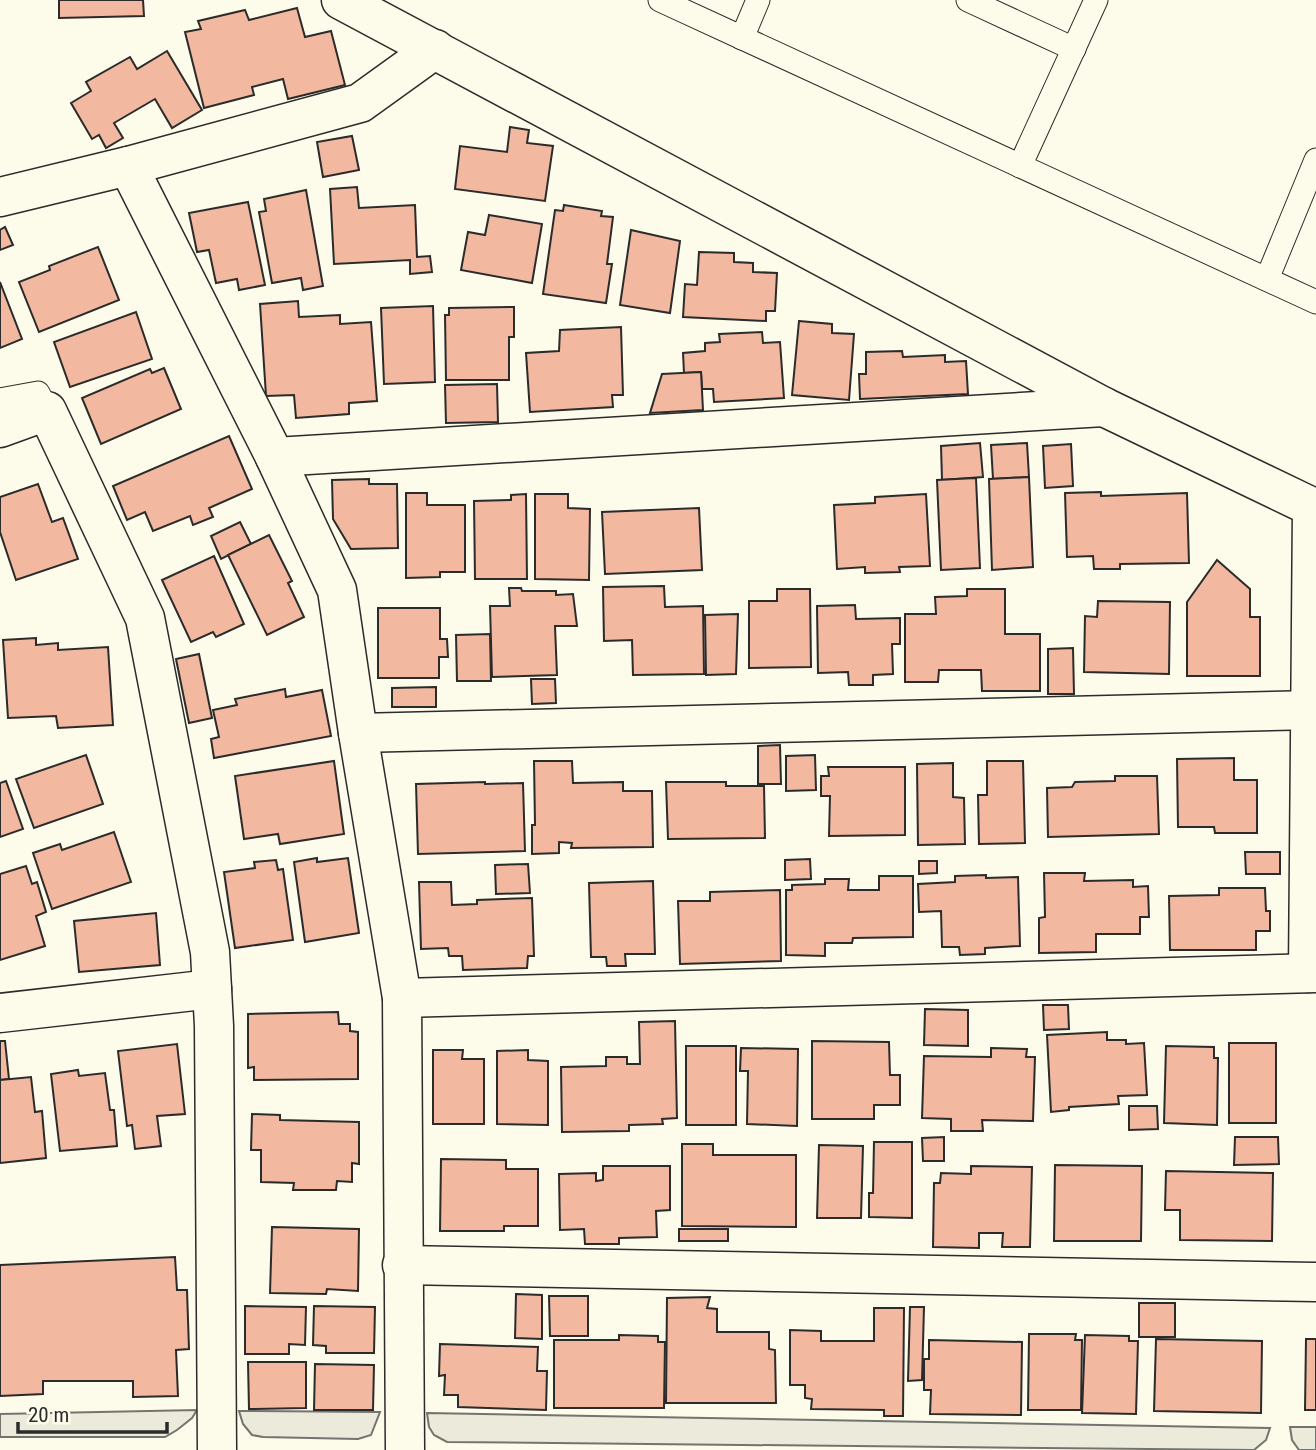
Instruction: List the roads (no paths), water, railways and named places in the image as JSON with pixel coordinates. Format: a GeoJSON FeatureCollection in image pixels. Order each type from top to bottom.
{"type":"FeatureCollection","features":[{"type":"Feature","properties":{"kind":"street"},"geometry":{"type":"LineString","coordinates":[[341,0],[1104,407],[1312,507],[1312,973],[402,998]]}},
{"type":"Feature","properties":{"kind":"street"},"geometry":{"type":"LineString","coordinates":[[0,197],[128,166],[360,103],[435,49]]}},
{"type":"Feature","properties":{"kind":"street"},"geometry":{"type":"LineString","coordinates":[[128,166],[275,457],[337,590],[402,998],[405,1450]]}},
{"type":"Feature","properties":{"kind":"street"},"geometry":{"type":"LineString","coordinates":[[275,457],[1104,407]]}},
{"type":"Feature","properties":{"kind":"street"},"geometry":{"type":"LineString","coordinates":[[0,428],[47,411],[145,618],[210,952],[217,1450]]}},
{"type":"Feature","properties":{"kind":"street"},"geometry":{"type":"LineString","coordinates":[[358,733],[1312,710]]}},
{"type":"Feature","properties":{"kind":"street"},"geometry":{"type":"LineString","coordinates":[[0,1013],[212,989]]}},
{"type":"Feature","properties":{"kind":"street"},"geometry":{"type":"LineString","coordinates":[[402,1265],[1316,1282]]}},
{"type":"Feature","properties":{"kind":"lane"},"geometry":{"type":"LineString","coordinates":[[660,0],[1316,302]]}},
{"type":"Feature","properties":{"kind":"lane"},"geometry":{"type":"LineString","coordinates":[[742,38],[758,0]]}},
{"type":"Feature","properties":{"kind":"lane"},"geometry":{"type":"LineString","coordinates":[[968,0],[1074,48]]}},
{"type":"Feature","properties":{"kind":"lane"},"geometry":{"type":"LineString","coordinates":[[1020,166],[1096,0]]}},
{"type":"Feature","properties":{"kind":"lane"},"geometry":{"type":"LineString","coordinates":[[1267,279],[1316,160]]}},
{"type":"Feature","properties":{"kind":"lane"},"geometry":{"type":"LineString","coordinates":[[0,400],[38,393],[47,411]]}}]}
